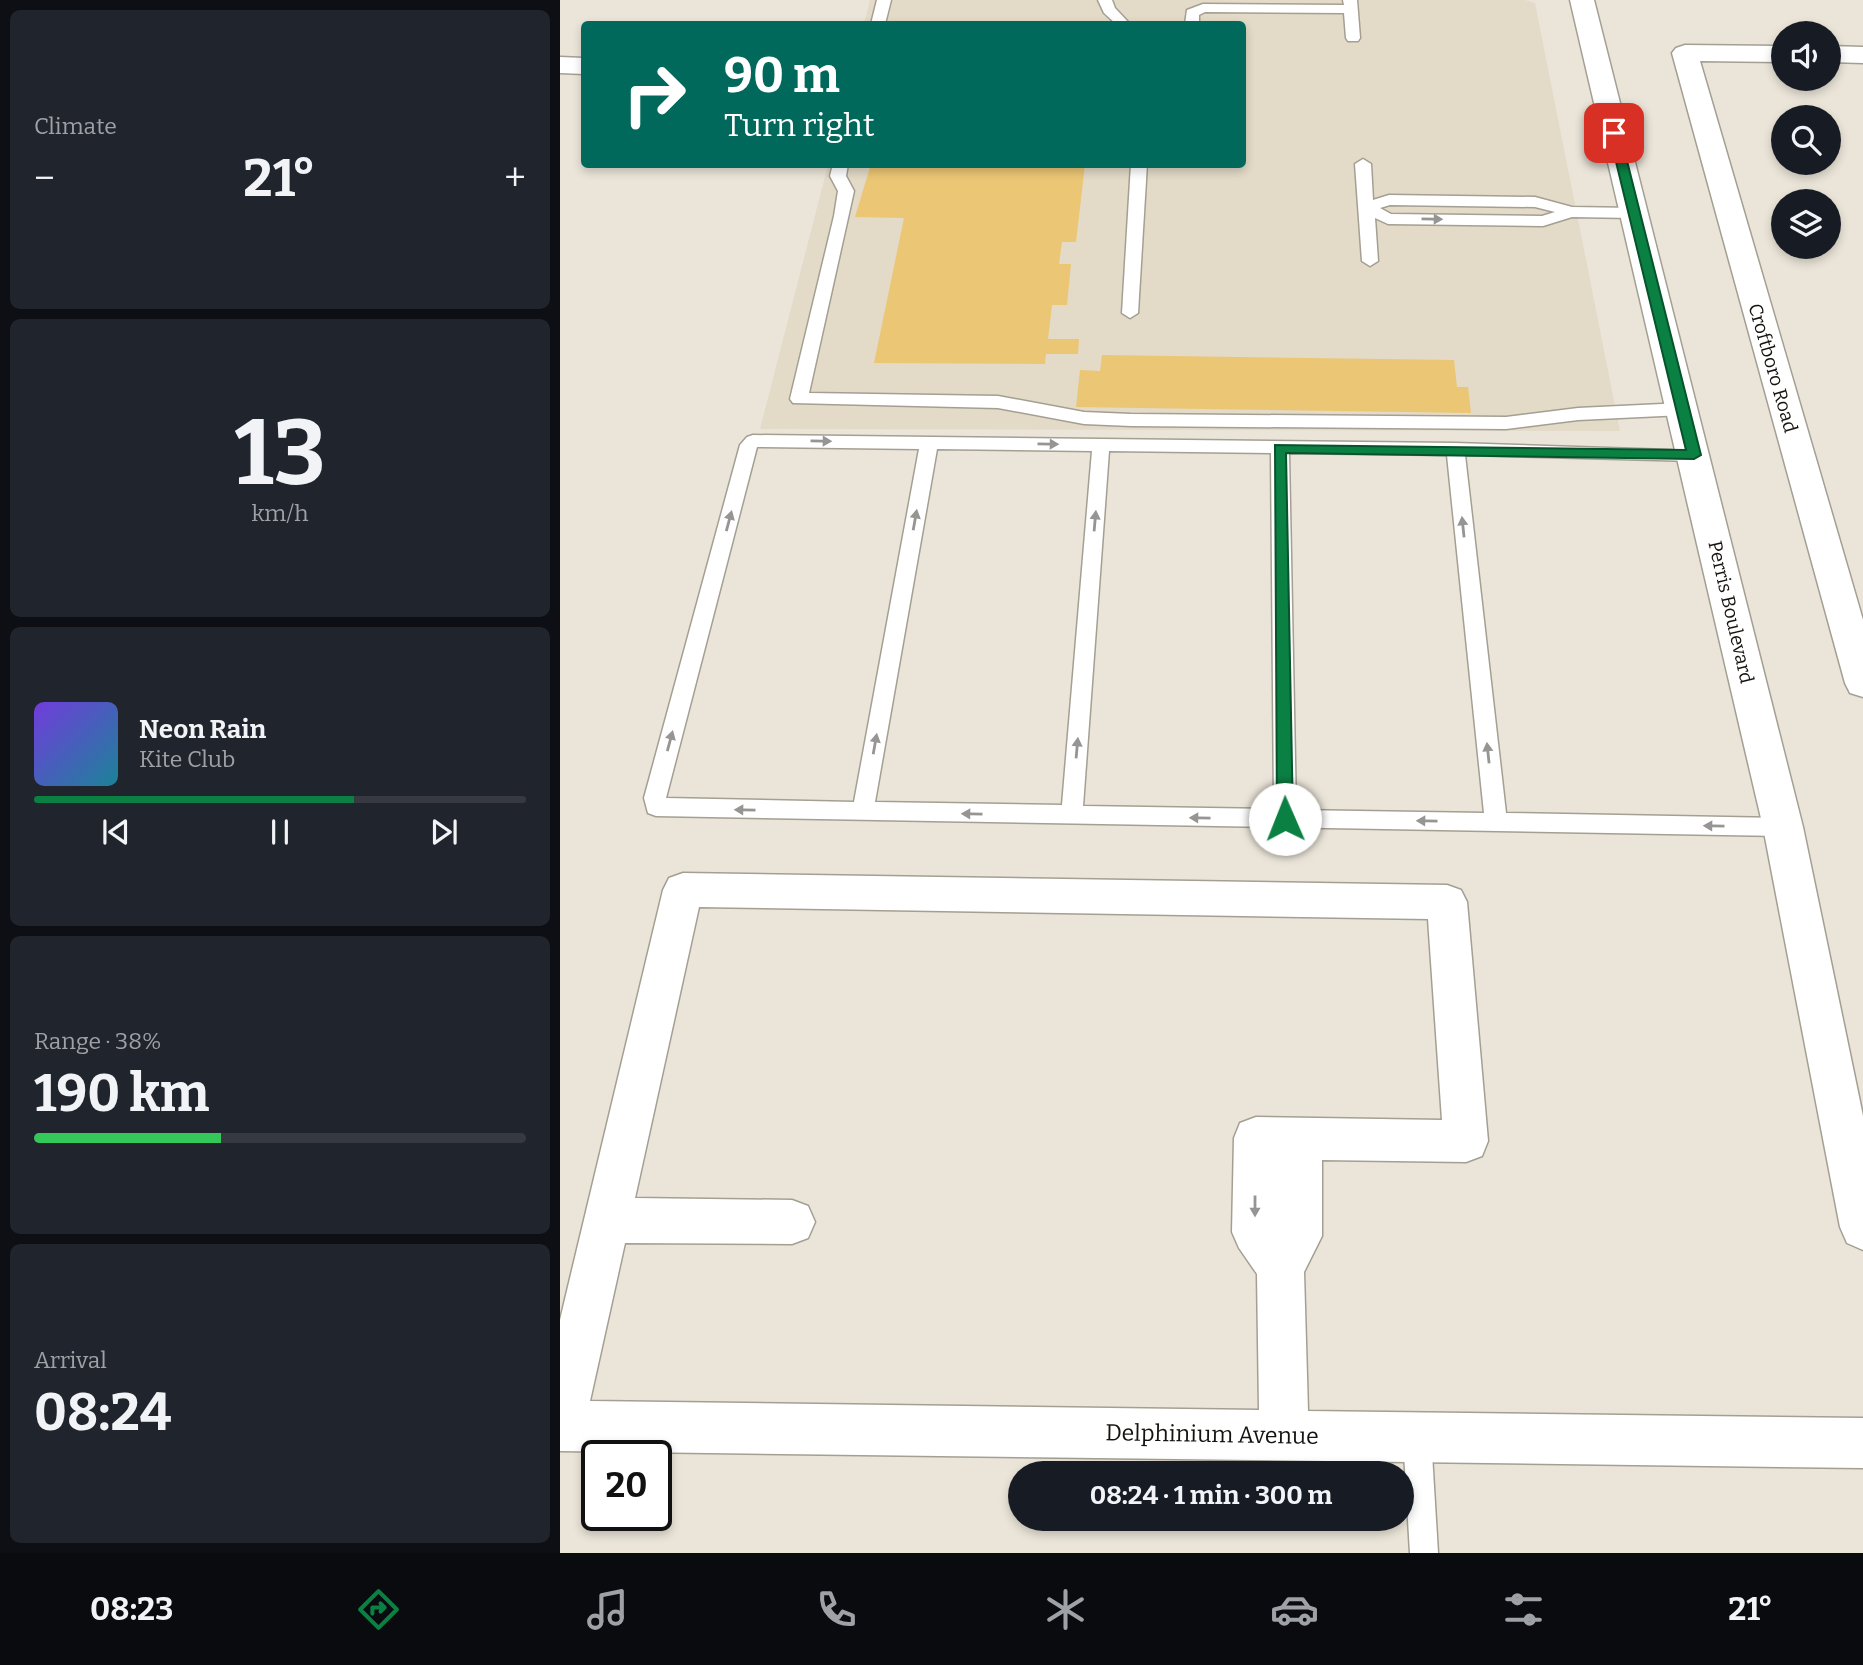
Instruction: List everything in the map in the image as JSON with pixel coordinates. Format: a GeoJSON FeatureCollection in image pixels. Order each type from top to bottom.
{"type":"FeatureCollection","features":[{"type":"Feature","properties":{"kind":"street","name":"Perris Boulevard"},"geometry":{"type":"LineString","coordinates":[[1582,0],[1783,827],[1863,1227]]}},
{"type":"Feature","properties":{"kind":"street","name":"Croftboro Road"},"geometry":{"type":"LineString","coordinates":[[1771,54],[1685,53],[1849,587],[1863,683]]}},
{"type":"Feature","properties":{"kind":"street"},"geometry":{"type":"LineString","coordinates":[[1841,54],[1863,55]]}},
{"type":"Feature","properties":{"kind":"street"},"geometry":{"type":"LineString","coordinates":[[560,65],[581,65]]}},
{"type":"Feature","properties":{"kind":"street"},"geometry":{"type":"LineString","coordinates":[[560,1425],[683,890],[1447,902],[1466,1141],[1278,1139],[1299,1236],[1280,1267],[1284,1435]]}},
{"type":"Feature","properties":{"kind":"street"},"geometry":{"type":"LineString","coordinates":[[607,1220],[792,1222]]}},
{"type":"Feature","properties":{"kind":"street","name":"Delphinium Avenue"},"geometry":{"type":"LineString","coordinates":[[560,1425],[1863,1443]]}},
{"type":"Feature","properties":{"kind":"lane"},"geometry":{"type":"LineString","coordinates":[[879,21],[884,0]]}},
{"type":"Feature","properties":{"kind":"lane"},"geometry":{"type":"LineString","coordinates":[[1105,0],[1109,10],[1120,21]]}},
{"type":"Feature","properties":{"kind":"lane"},"geometry":{"type":"LineString","coordinates":[[1192,21],[1192,13],[1203,8],[1350,4],[1353,38]]}},
{"type":"Feature","properties":{"kind":"lane"},"geometry":{"type":"LineString","coordinates":[[1363,164],[1370,261]]}},
{"type":"Feature","properties":{"kind":"lane"},"geometry":{"type":"LineString","coordinates":[[840,168],[838,176],[846,191],[844,203],[799,399],[998,402],[1084,418],[1144,420],[1506,423],[1578,414],[1683,409]]}},
{"type":"Feature","properties":{"kind":"lane"},"geometry":{"type":"LineString","coordinates":[[1130,313],[1139,168]]}},
{"type":"Feature","properties":{"kind":"lane"},"geometry":{"type":"LineString","coordinates":[[1367,207],[1388,219],[1543,220],[1572,212],[1633,213]]}},
{"type":"Feature","properties":{"kind":"lane"},"geometry":{"type":"LineString","coordinates":[[1694,455],[1455,449],[757,440],[749,445],[655,798],[656,807],[1783,827]]}},
{"type":"Feature","properties":{"kind":"lane"},"geometry":{"type":"LineString","coordinates":[[863,811],[929,442]]}},
{"type":"Feature","properties":{"kind":"lane"},"geometry":{"type":"LineString","coordinates":[[1072,816],[1101,445]]}},
{"type":"Feature","properties":{"kind":"lane"},"geometry":{"type":"LineString","coordinates":[[1280,448],[1285,819]]}},
{"type":"Feature","properties":{"kind":"lane"},"geometry":{"type":"LineString","coordinates":[[1455,449],[1496,821]]}},
{"type":"Feature","properties":{"kind":"lane"},"geometry":{"type":"LineString","coordinates":[[1417,1437],[1424,1553]]}},
{"type":"Feature","properties":{"kind":"shaded area"},"geometry":{"type":"Polygon","coordinates":[[[870,0],[1525,0],[1535,3],[1620,431],[760,429],[827,168],[1246,168],[1246,21],[865,21],[870,0]]]}},
{"type":"Feature","properties":{"kind":"building"},"geometry":{"type":"Polygon","coordinates":[[[870,168],[1085,168],[1076,242],[1062,242],[1059,264],[1071,264],[1067,305],[1052,305],[1048,339],[1079,339],[1078,354],[1046,354],[1045,364],[874,363],[904,218],[855,217],[870,168]]]}},
{"type":"Feature","properties":{"kind":"building"},"geometry":{"type":"Polygon","coordinates":[[[1102,355],[1454,360],[1457,387],[1468,387],[1471,413],[1076,407],[1080,370],[1100,371],[1102,355]]]}},
{"type":"Feature","properties":{"kind":"route"},"geometry":{"type":"LineString","coordinates":[[1285,819],[1280,448],[1694,455],[1614,133]]}}]}
